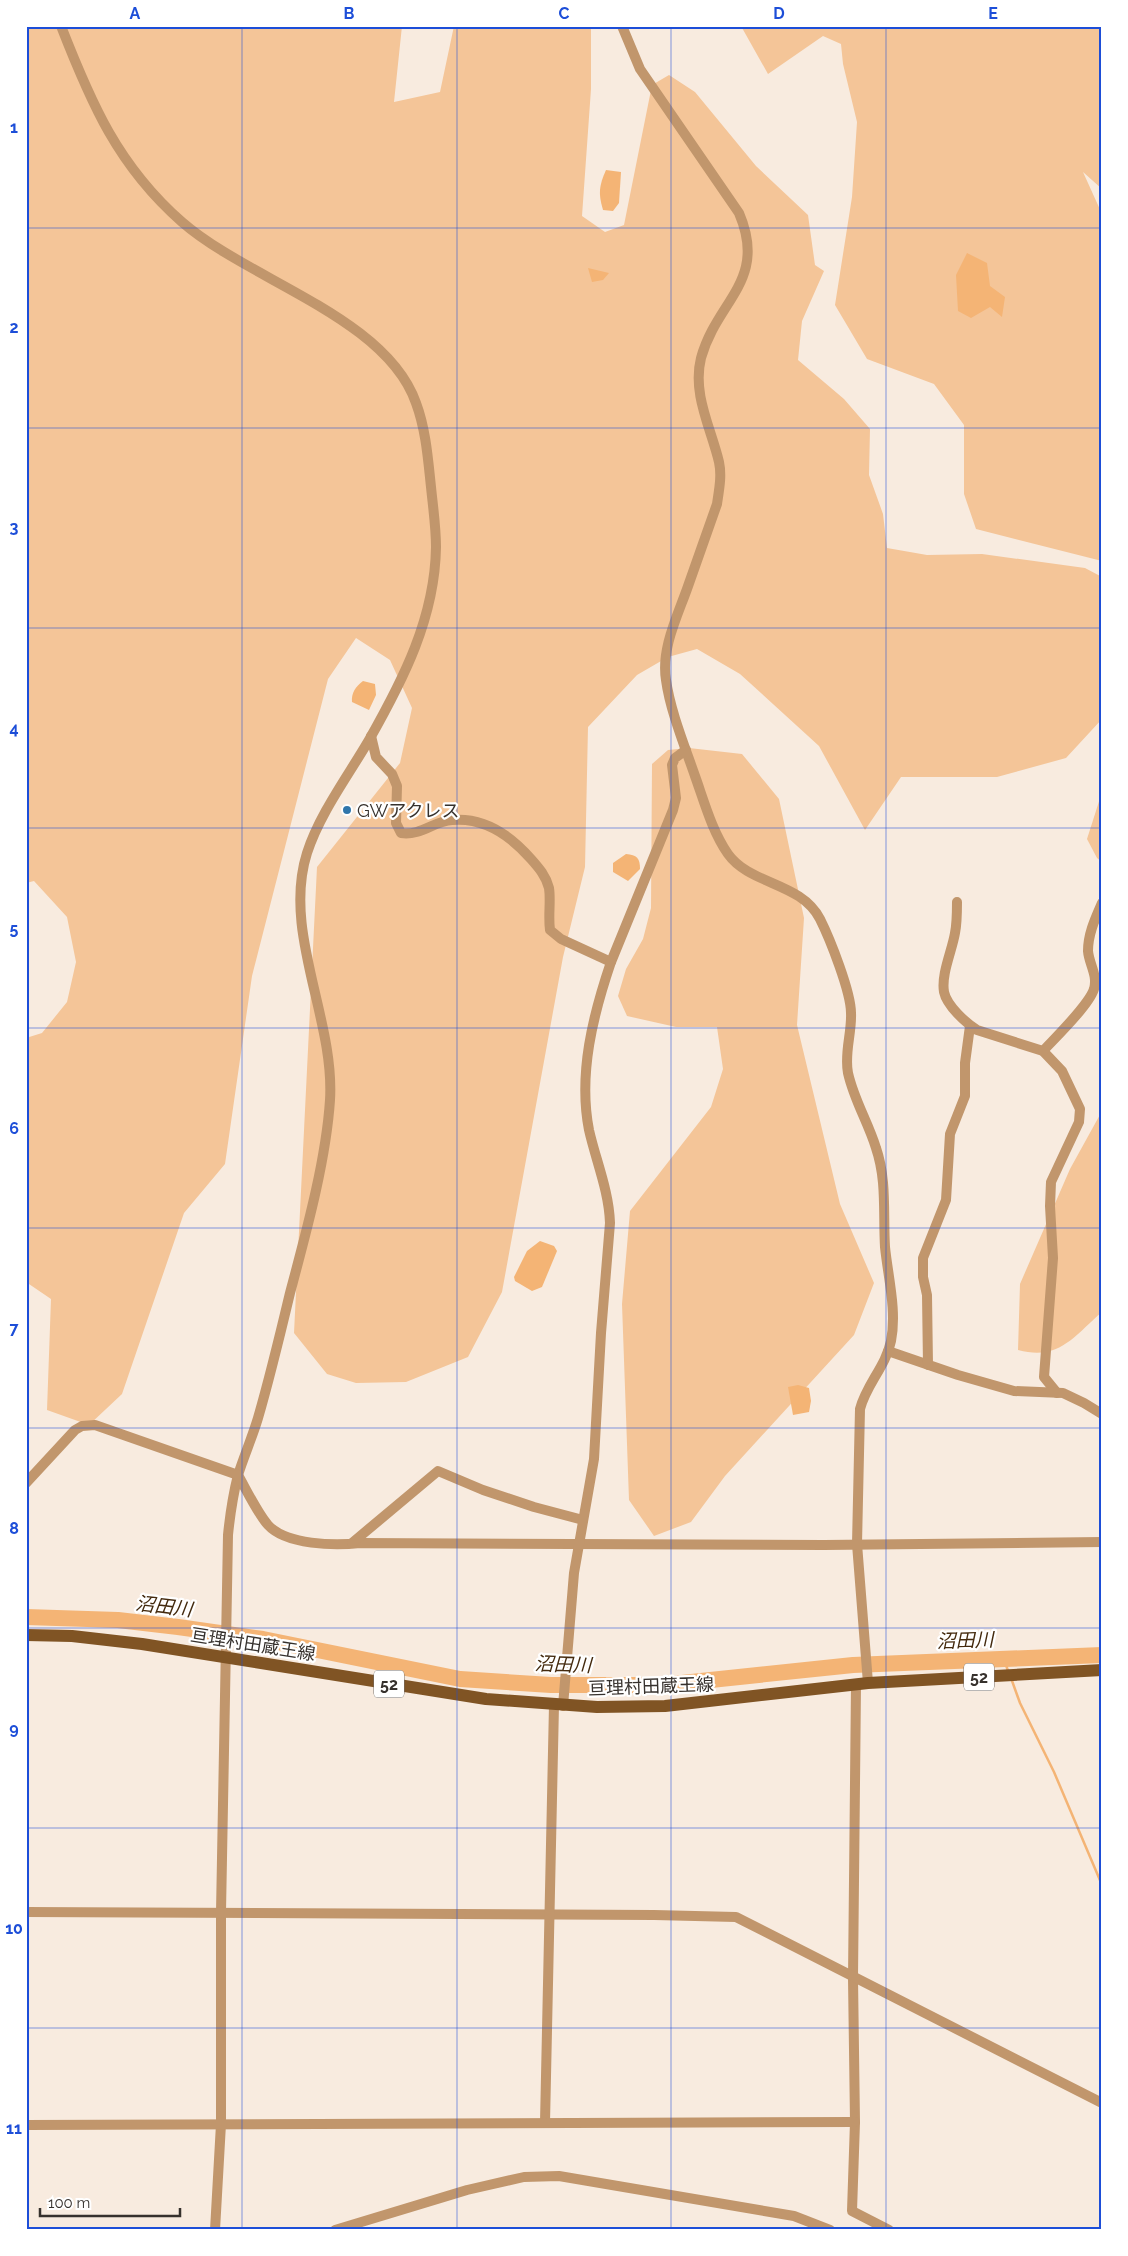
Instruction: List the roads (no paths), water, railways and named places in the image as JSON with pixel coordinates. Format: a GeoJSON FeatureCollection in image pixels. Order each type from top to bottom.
{"type":"FeatureCollection","features":[{"type":"Feature","properties":{"kind":"main road","name":"亘理村田蔵王線"},"geometry":{"type":"LineString","coordinates":[[26,1635],[72,1636],[224,1656],[486,1699],[597,1708],[665,1706],[862,1684],[1102,1670]]}},
{"type":"Feature","properties":{"kind":"street"},"geometry":{"type":"LineString","coordinates":[[61,26],[104,127],[126,161],[150,190],[183,223],[216,248],[353,328],[382,350],[404,378],[416,402],[427,445],[436,547],[431,601],[419,642],[371,736],[325,813],[307,854],[300,890],[302,927],[327,1049],[330,1097],[324,1143],[299,1261],[258,1417],[238,1475],[228,1535],[224,1656],[221,2124],[215,2230]]}},
{"type":"Feature","properties":{"kind":"street"},"geometry":{"type":"LineString","coordinates":[[622,26],[640,70],[739,213],[746,230],[749,251],[740,283],[707,341],[701,359],[700,392],[720,464],[721,482],[717,504],[667,648],[666,680],[686,750],[714,827],[728,854],[739,865],[795,893],[809,904],[819,917],[850,1003],[852,1015],[847,1071],[855,1099],[876,1148],[884,1189],[885,1245],[892,1314],[891,1340],[888,1351],[864,1396],[860,1409],[857,1544],[862,1684],[853,1978],[855,2122],[852,2210],[889,2230]]}},
{"type":"Feature","properties":{"kind":"street"},"geometry":{"type":"LineString","coordinates":[[371,736],[376,756],[392,774],[397,786],[396,823],[401,833],[411,834],[420,832],[450,820],[469,820],[487,824],[515,840],[543,872],[549,888],[550,930],[561,938],[611,962]]}},
{"type":"Feature","properties":{"kind":"street"},"geometry":{"type":"LineString","coordinates":[[545,2123],[548,1916],[559,1705],[571,1599],[594,1459],[601,1333],[610,1223],[610,1209],[589,1130],[585,1100],[586,1061],[604,982],[673,810],[676,798],[672,764],[675,758],[686,750]]}},
{"type":"Feature","properties":{"kind":"street"},"geometry":{"type":"LineString","coordinates":[[957,902],[956,932],[947,965],[944,992],[950,1003],[970,1026],[1002,1039],[1043,1051],[1062,1071],[1080,1109],[1079,1122],[1050,1182],[1052,1281],[1044,1377],[1057,1393]]}},
{"type":"Feature","properties":{"kind":"street"},"geometry":{"type":"LineString","coordinates":[[1043,1051],[1085,1004],[1094,989],[1095,974],[1088,953],[1090,932],[1102,903]]}},
{"type":"Feature","properties":{"kind":"street"},"geometry":{"type":"LineString","coordinates":[[928,1365],[927,1295],[923,1277],[923,1258],[942,1215],[946,1200],[950,1134],[965,1096],[970,1026]]}},
{"type":"Feature","properties":{"kind":"street"},"geometry":{"type":"LineString","coordinates":[[888,1351],[1014,1391],[1063,1393],[1102,1414]]}},
{"type":"Feature","properties":{"kind":"street"},"geometry":{"type":"LineString","coordinates":[[26,1483],[74,1430],[82,1426],[95,1425],[238,1475],[268,1526],[296,1540],[320,1545],[360,1542],[579,1544],[1102,1542]]}},
{"type":"Feature","properties":{"kind":"street"},"geometry":{"type":"LineString","coordinates":[[350,1544],[438,1471],[483,1490],[534,1507],[584,1520]]}},
{"type":"Feature","properties":{"kind":"street"},"geometry":{"type":"LineString","coordinates":[[26,1912],[736,1917],[1102,2103]]}},
{"type":"Feature","properties":{"kind":"street"},"geometry":{"type":"LineString","coordinates":[[26,2125],[855,2122]]}},
{"type":"Feature","properties":{"kind":"street"},"geometry":{"type":"LineString","coordinates":[[335,2230],[467,2190],[524,2177],[559,2176],[794,2216],[830,2230]]}},
{"type":"Feature","properties":{"kind":"waterway","name":"沼田川"},"geometry":{"type":"LineString","coordinates":[[26,1617],[118,1620],[178,1627],[263,1639],[460,1679],[551,1685],[663,1685],[853,1665],[1102,1655]]}},
{"type":"Feature","properties":{"kind":"waterway"},"geometry":{"type":"LineString","coordinates":[[1004,1659],[1008,1671]]}},
{"type":"Feature","properties":{"kind":"waterway"},"geometry":{"type":"LineString","coordinates":[[1011,1678],[1020,1703],[1054,1772],[1102,1885]]}},
{"type":"Feature","properties":{"kind":"place","name":"GWアクレス"},"geometry":{"type":"Point","coordinates":[347,810]}}]}
